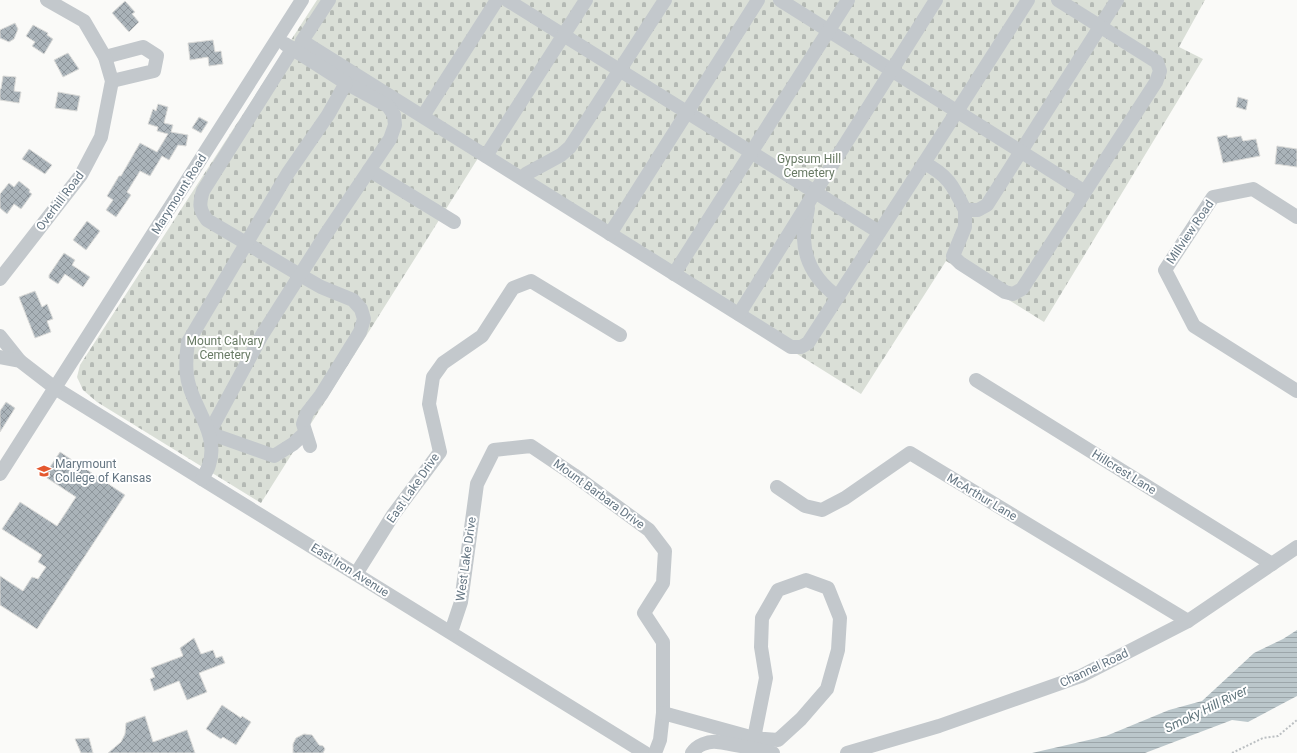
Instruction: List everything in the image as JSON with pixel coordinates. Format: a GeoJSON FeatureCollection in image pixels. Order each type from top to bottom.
{"type":"FeatureCollection","features":[{"type":"Feature","properties":{"kind":"street","name":"Overhill Road"},"geometry":{"type":"LineString","coordinates":[[0,279],[81,175],[101,137],[112,81],[106,57],[84,21],[47,0]]}},
{"type":"Feature","properties":{"kind":"street","name":"Marymount Road"},"geometry":{"type":"LineString","coordinates":[[0,474],[302,0]]}},
{"type":"Feature","properties":{"kind":"street"},"geometry":{"type":"LineString","coordinates":[[329,0],[302,41],[791,347],[801,347],[808,343],[1028,0]]}},
{"type":"Feature","properties":{"kind":"street"},"geometry":{"type":"LineString","coordinates":[[423,116],[497,0]]}},
{"type":"Feature","properties":{"kind":"street"},"geometry":{"type":"LineString","coordinates":[[507,0],[751,152],[812,196],[879,232]]}},
{"type":"Feature","properties":{"kind":"street"},"geometry":{"type":"LineString","coordinates":[[486,156],[586,0]]}},
{"type":"Feature","properties":{"kind":"street"},"geometry":{"type":"LineString","coordinates":[[526,174],[561,156],[570,147],[666,0]]}},
{"type":"Feature","properties":{"kind":"street"},"geometry":{"type":"LineString","coordinates":[[610,234],[758,0]]}},
{"type":"Feature","properties":{"kind":"street"},"geometry":{"type":"LineString","coordinates":[[780,0],[1084,192]]}},
{"type":"Feature","properties":{"kind":"street"},"geometry":{"type":"LineString","coordinates":[[674,274],[848,0]]}},
{"type":"Feature","properties":{"kind":"street"},"geometry":{"type":"LineString","coordinates":[[739,314],[936,0]]}},
{"type":"Feature","properties":{"kind":"street"},"geometry":{"type":"LineString","coordinates":[[924,163],[937,169],[945,176],[955,190],[965,210],[965,227],[954,256],[960,263],[1005,292],[1013,294],[1022,289],[1156,82],[1160,71],[1157,62],[1058,0]]}},
{"type":"Feature","properties":{"kind":"street"},"geometry":{"type":"LineString","coordinates":[[965,210],[978,210],[987,205],[1117,0]]}},
{"type":"Feature","properties":{"kind":"street"},"geometry":{"type":"LineString","coordinates":[[209,433],[262,335],[390,139],[395,125],[394,115],[388,106],[346,83],[278,39]]}},
{"type":"Feature","properties":{"kind":"street"},"geometry":{"type":"LineString","coordinates":[[106,57],[143,47],[157,56],[154,71],[112,81]]}},
{"type":"Feature","properties":{"kind":"street"},"geometry":{"type":"LineString","coordinates":[[209,433],[274,456],[293,444],[307,440],[303,424],[307,412],[321,395],[360,332],[364,319],[361,309],[352,300],[321,287],[300,275],[207,220],[202,212],[200,202],[203,191],[293,48]]}},
{"type":"Feature","properties":{"kind":"street"},"geometry":{"type":"LineString","coordinates":[[202,479],[209,464],[212,450],[209,433],[189,385],[186,358],[188,342],[288,173],[328,114],[346,83]]}},
{"type":"Feature","properties":{"kind":"street"},"geometry":{"type":"LineString","coordinates":[[369,170],[454,222]]}},
{"type":"Feature","properties":{"kind":"street","name":"Millview Road"},"geometry":{"type":"LineString","coordinates":[[1297,217],[1253,189],[1213,197],[1165,270],[1194,326],[1297,391]]}},
{"type":"Feature","properties":{"kind":"street"},"geometry":{"type":"LineString","coordinates":[[812,196],[804,238],[807,257],[816,277],[828,290],[838,297]]}},
{"type":"Feature","properties":{"kind":"street","name":"East Lake Drive"},"geometry":{"type":"LineString","coordinates":[[356,574],[393,515],[440,452],[429,404],[433,377],[443,363],[482,336],[513,288],[531,281],[620,335]]}},
{"type":"Feature","properties":{"kind":"street"},"geometry":{"type":"LineString","coordinates":[[0,336],[20,361]]}},
{"type":"Feature","properties":{"kind":"street"},"geometry":{"type":"LineString","coordinates":[[0,357],[20,361]]}},
{"type":"Feature","properties":{"kind":"street","name":"East Iron Avenue"},"geometry":{"type":"LineString","coordinates":[[20,361],[56,388],[645,753]]}},
{"type":"Feature","properties":{"kind":"street","name":"Hillcrest Lane"},"geometry":{"type":"LineString","coordinates":[[976,380],[1272,564]]}},
{"type":"Feature","properties":{"kind":"street","name":"Mount Barbara Drive"},"geometry":{"type":"LineString","coordinates":[[477,484],[494,450],[531,446],[574,474],[649,530],[665,551],[663,583],[644,613],[663,642],[663,713],[660,740],[655,753]]}},
{"type":"Feature","properties":{"kind":"street","name":"McArthur Lane"},"geometry":{"type":"LineString","coordinates":[[777,487],[805,506],[822,510],[845,498],[910,453],[1188,621]]}},
{"type":"Feature","properties":{"kind":"street","name":"West Lake Drive"},"geometry":{"type":"LineString","coordinates":[[450,632],[461,602],[477,484]]}},
{"type":"Feature","properties":{"kind":"street","name":"Channel Road"},"geometry":{"type":"LineString","coordinates":[[847,753],[940,726],[1081,676],[1188,621],[1297,547]]}},
{"type":"Feature","properties":{"kind":"street"},"geometry":{"type":"LineString","coordinates":[[663,713],[754,738],[778,740],[801,719],[827,689],[838,650],[840,618],[828,588],[806,580],[778,590],[762,618],[761,647],[766,678],[754,738]]}},
{"type":"Feature","properties":{"kind":"street"},"geometry":{"type":"LineString","coordinates":[[692,753],[704,743],[716,742],[772,753]]}},
{"type":"Feature","properties":{"kind":"path"},"geometry":{"type":"LineString","coordinates":[[1232,753],[1264,738],[1278,736],[1297,720]]}},
{"type":"Feature","properties":{"kind":"green space","name":"Gypsum Hill Cemetery"},"geometry":{"type":"Polygon","coordinates":[[[317,0],[1205,0],[1179,47],[1203,59],[1044,322],[946,261],[861,394],[480,155],[261,503],[97,402],[83,390],[77,377],[80,365],[317,0]]]}},
{"type":"Feature","properties":{"kind":"water","name":"Smoky Hill River"},"geometry":{"type":"Polygon","coordinates":[[[1297,630],[1297,696],[1248,722],[1232,720],[1145,753],[1032,753],[1106,736],[1169,710],[1202,701],[1254,653],[1283,639],[1297,630]]]}},
{"type":"Feature","properties":{"kind":"building"},"geometry":{"type":"Polygon","coordinates":[[[125,1],[135,12],[132,14],[139,22],[129,32],[112,13],[125,1]]]}},
{"type":"Feature","properties":{"kind":"building"},"geometry":{"type":"Polygon","coordinates":[[[15,23],[18,29],[14,39],[9,42],[0,38],[0,30],[15,23]]]}},
{"type":"Feature","properties":{"kind":"building"},"geometry":{"type":"Polygon","coordinates":[[[33,25],[48,33],[47,35],[53,39],[44,54],[32,46],[35,42],[26,36],[33,25]]]}},
{"type":"Feature","properties":{"kind":"building"},"geometry":{"type":"Polygon","coordinates":[[[213,40],[215,52],[221,51],[223,64],[209,66],[208,57],[190,60],[188,43],[213,40]]]}},
{"type":"Feature","properties":{"kind":"building"},"geometry":{"type":"Polygon","coordinates":[[[68,53],[79,69],[63,77],[54,60],[68,53]]]}},
{"type":"Feature","properties":{"kind":"building"},"geometry":{"type":"Polygon","coordinates":[[[3,76],[16,77],[14,91],[21,92],[19,103],[0,100],[0,89],[3,76]]]}},
{"type":"Feature","properties":{"kind":"building"},"geometry":{"type":"Polygon","coordinates":[[[58,92],[80,96],[77,111],[55,108],[58,92]]]}},
{"type":"Feature","properties":{"kind":"building"},"geometry":{"type":"Polygon","coordinates":[[[1238,97],[1248,100],[1246,110],[1236,107],[1238,97]]]}},
{"type":"Feature","properties":{"kind":"building"},"geometry":{"type":"Polygon","coordinates":[[[158,104],[168,107],[164,123],[173,125],[171,132],[188,135],[186,146],[178,145],[169,160],[162,156],[150,176],[140,171],[127,192],[131,195],[116,217],[106,210],[113,200],[107,196],[119,176],[121,176],[140,143],[157,152],[168,134],[157,131],[158,127],[148,124],[153,109],[156,111],[158,104]]]}},
{"type":"Feature","properties":{"kind":"building"},"geometry":{"type":"Polygon","coordinates":[[[199,117],[208,122],[201,133],[192,128],[199,117]]]}},
{"type":"Feature","properties":{"kind":"building"},"geometry":{"type":"Polygon","coordinates":[[[1227,135],[1228,138],[1241,136],[1243,141],[1256,139],[1260,156],[1223,163],[1217,137],[1227,135]]]}},
{"type":"Feature","properties":{"kind":"building"},"geometry":{"type":"Polygon","coordinates":[[[1277,146],[1297,149],[1297,167],[1275,164],[1277,146]]]}},
{"type":"Feature","properties":{"kind":"building"},"geometry":{"type":"Polygon","coordinates":[[[29,149],[52,165],[45,174],[22,159],[29,149]]]}},
{"type":"Feature","properties":{"kind":"building"},"geometry":{"type":"Polygon","coordinates":[[[19,181],[30,190],[29,192],[32,194],[21,209],[14,204],[7,214],[0,208],[0,194],[9,183],[14,187],[19,181]]]}},
{"type":"Feature","properties":{"kind":"building"},"geometry":{"type":"Polygon","coordinates":[[[87,221],[100,231],[86,250],[73,240],[87,221]]]}},
{"type":"Feature","properties":{"kind":"building"},"geometry":{"type":"Polygon","coordinates":[[[64,253],[75,260],[72,265],[90,277],[83,287],[65,274],[58,284],[49,278],[49,275],[64,253]]]}},
{"type":"Feature","properties":{"kind":"building"},"geometry":{"type":"Polygon","coordinates":[[[35,291],[42,307],[47,304],[53,319],[47,321],[51,332],[35,338],[19,297],[35,291]]]}},
{"type":"Feature","properties":{"kind":"building"},"geometry":{"type":"Polygon","coordinates":[[[6,402],[15,408],[0,432],[0,411],[6,402]]]}},
{"type":"Feature","properties":{"kind":"building"},"geometry":{"type":"Polygon","coordinates":[[[60,452],[125,495],[37,629],[0,605],[0,576],[23,591],[32,577],[38,579],[46,567],[38,562],[42,555],[2,529],[20,502],[57,526],[76,497],[44,476],[60,452]]]}},
{"type":"Feature","properties":{"kind":"building"},"geometry":{"type":"Polygon","coordinates":[[[194,638],[201,654],[213,650],[216,658],[222,656],[225,663],[199,673],[207,692],[187,700],[179,681],[154,691],[150,679],[155,677],[151,668],[183,656],[180,648],[194,638]]]}},
{"type":"Feature","properties":{"kind":"building"},"geometry":{"type":"Polygon","coordinates":[[[222,705],[241,718],[242,716],[251,722],[236,745],[223,737],[221,739],[206,729],[222,705]]]}},
{"type":"Feature","properties":{"kind":"building"},"geometry":{"type":"Polygon","coordinates":[[[145,716],[153,742],[187,730],[195,753],[108,753],[121,742],[125,734],[126,723],[145,716]]]}},
{"type":"Feature","properties":{"kind":"building"},"geometry":{"type":"Polygon","coordinates":[[[304,734],[312,735],[319,745],[323,746],[325,749],[323,753],[293,753],[293,744],[296,738],[304,734]]]}},
{"type":"Feature","properties":{"kind":"building"},"geometry":{"type":"Polygon","coordinates":[[[89,738],[93,753],[81,753],[75,739],[89,738]]]}},
{"type":"Feature","properties":{"kind":"place","name":"Marymount College of Kansas"},"geometry":{"type":"Point","coordinates":[44,471]}},
{"type":"Feature","properties":{"kind":"park label","name":"Mount Calvary Cemetery"},"geometry":{"type":"Point","coordinates":[225,348]}}]}
